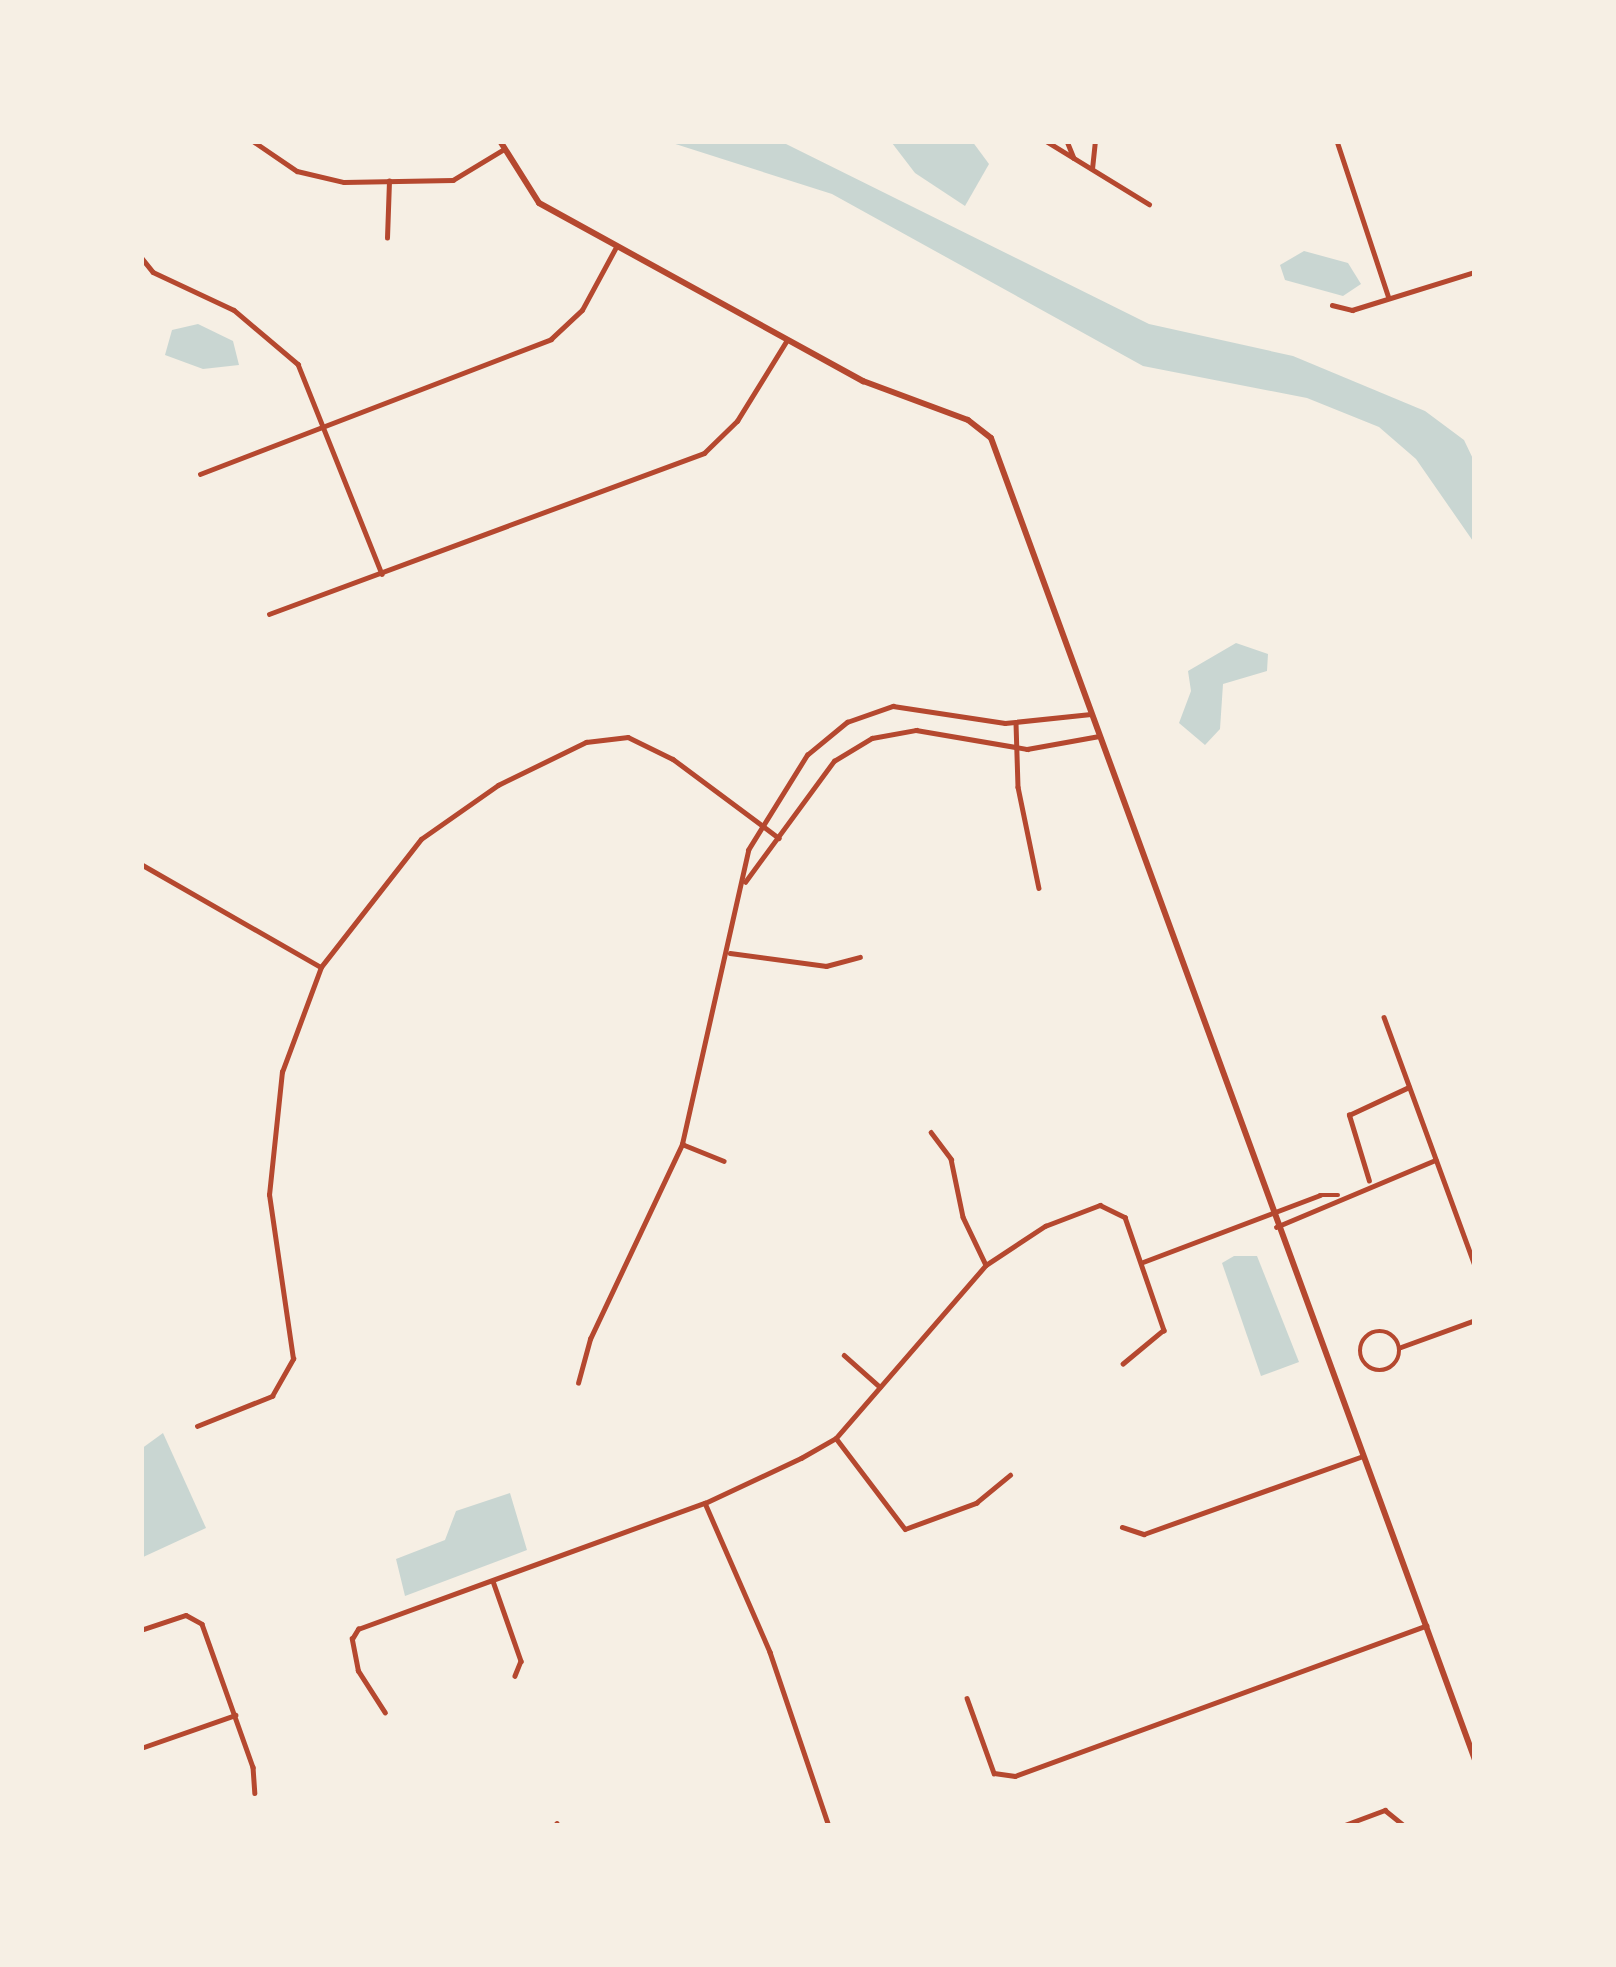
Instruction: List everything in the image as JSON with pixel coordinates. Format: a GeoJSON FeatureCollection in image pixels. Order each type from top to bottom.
{"type":"FeatureCollection","features":[{"type":"Feature","properties":{"kind":"street"},"geometry":{"type":"LineString","coordinates":[[253,141],[297,171],[389,182],[453,180],[502,145],[533,199],[787,340],[986,432],[1475,1760]]}},
{"type":"Feature","properties":{"kind":"street"},"geometry":{"type":"LineString","coordinates":[[1046,141],[1149,204]]}},
{"type":"Feature","properties":{"kind":"street"},"geometry":{"type":"LineString","coordinates":[[1067,141],[1074,158]]}},
{"type":"Feature","properties":{"kind":"street"},"geometry":{"type":"LineString","coordinates":[[1092,169],[1095,141]]}},
{"type":"Feature","properties":{"kind":"street"},"geometry":{"type":"LineString","coordinates":[[1337,141],[1389,298]]}},
{"type":"Feature","properties":{"kind":"street"},"geometry":{"type":"LineString","coordinates":[[388,238],[389,182]]}},
{"type":"Feature","properties":{"kind":"street"},"geometry":{"type":"LineString","coordinates":[[200,474],[551,339],[582,310],[616,247]]}},
{"type":"Feature","properties":{"kind":"street"},"geometry":{"type":"LineString","coordinates":[[141,257],[153,272],[271,336],[298,364],[329,428],[382,574]]}},
{"type":"Feature","properties":{"kind":"street"},"geometry":{"type":"LineString","coordinates":[[1332,305],[1352,310],[1475,272]]}},
{"type":"Feature","properties":{"kind":"street"},"geometry":{"type":"LineString","coordinates":[[268,614],[704,453],[737,421],[787,340]]}},
{"type":"Feature","properties":{"kind":"street"},"geometry":{"type":"LineString","coordinates":[[578,1383],[590,1339],[682,1144],[760,824],[816,745],[857,716],[919,705],[1016,723],[1091,714]]}},
{"type":"Feature","properties":{"kind":"street"},"geometry":{"type":"LineString","coordinates":[[1016,723],[1039,888]]}},
{"type":"Feature","properties":{"kind":"street"},"geometry":{"type":"LineString","coordinates":[[746,882],[834,761],[872,738],[926,730],[1017,749],[1100,736]]}},
{"type":"Feature","properties":{"kind":"street"},"geometry":{"type":"LineString","coordinates":[[197,1426],[272,1396],[293,1359],[273,1253],[273,1126],[292,1039],[321,967],[421,838],[498,785],[586,742],[628,737],[673,760],[779,838]]}},
{"type":"Feature","properties":{"kind":"street"},"geometry":{"type":"LineString","coordinates":[[141,864],[321,967]]}},
{"type":"Feature","properties":{"kind":"street"},"geometry":{"type":"LineString","coordinates":[[730,953],[826,966],[860,957]]}},
{"type":"Feature","properties":{"kind":"street"},"geometry":{"type":"LineString","coordinates":[[1384,1017],[1475,1266]]}},
{"type":"Feature","properties":{"kind":"street"},"geometry":{"type":"LineString","coordinates":[[1370,1183],[1349,1115],[1409,1087]]}},
{"type":"Feature","properties":{"kind":"street"},"geometry":{"type":"LineString","coordinates":[[931,1132],[950,1159],[986,1265]]}},
{"type":"Feature","properties":{"kind":"street"},"geometry":{"type":"LineString","coordinates":[[682,1144],[724,1161]]}},
{"type":"Feature","properties":{"kind":"street"},"geometry":{"type":"LineString","coordinates":[[1143,1262],[1307,1200],[1338,1195],[1436,1160]]}},
{"type":"Feature","properties":{"kind":"street"},"geometry":{"type":"LineString","coordinates":[[1276,1227],[1312,1214],[1338,1195]]}},
{"type":"Feature","properties":{"kind":"street"},"geometry":{"type":"LineString","coordinates":[[1307,1200],[1312,1214]]}},
{"type":"Feature","properties":{"kind":"street"},"geometry":{"type":"LineString","coordinates":[[385,1713],[358,1671],[352,1639],[358,1629],[705,1503],[836,1438],[986,1265],[1045,1226],[1111,1204],[1126,1217],[1164,1330],[1124,1364]]}},
{"type":"Feature","properties":{"kind":"street"},"geometry":{"type":"LineString","coordinates":[[1399,1347],[1380,1332],[1363,1341],[1360,1354],[1384,1371],[1399,1347],[1475,1320]]}},
{"type":"Feature","properties":{"kind":"street"},"geometry":{"type":"LineString","coordinates":[[844,1355],[880,1388]]}},
{"type":"Feature","properties":{"kind":"street"},"geometry":{"type":"LineString","coordinates":[[836,1438],[905,1529],[976,1503],[1010,1474]]}},
{"type":"Feature","properties":{"kind":"street"},"geometry":{"type":"LineString","coordinates":[[1122,1527],[1144,1534],[1363,1456]]}},
{"type":"Feature","properties":{"kind":"street"},"geometry":{"type":"LineString","coordinates":[[705,1503],[770,1652],[829,1826]]}},
{"type":"Feature","properties":{"kind":"street"},"geometry":{"type":"LineString","coordinates":[[1475,1506],[1475,1521]]}},
{"type":"Feature","properties":{"kind":"street"},"geometry":{"type":"LineString","coordinates":[[493,1581],[521,1661],[515,1676]]}},
{"type":"Feature","properties":{"kind":"street"},"geometry":{"type":"LineString","coordinates":[[141,1630],[187,1615],[202,1624],[235,1714],[255,1793]]}},
{"type":"Feature","properties":{"kind":"street"},"geometry":{"type":"LineString","coordinates":[[968,1698],[994,1773],[1016,1776],[1426,1626]]}},
{"type":"Feature","properties":{"kind":"street"},"geometry":{"type":"LineString","coordinates":[[141,1748],[235,1714]]}},
{"type":"Feature","properties":{"kind":"street"},"geometry":{"type":"LineString","coordinates":[[1342,1826],[1385,1810],[1405,1826]]}},
{"type":"Feature","properties":{"kind":"shaded area"},"geometry":{"type":"Polygon","coordinates":[[[666,141],[780,141],[1149,324],[1293,356],[1425,411],[1464,440],[1475,463],[1475,544],[1416,459],[1379,427],[1307,398],[1143,366],[832,194],[666,141]]]}},
{"type":"Feature","properties":{"kind":"shaded area"},"geometry":{"type":"Polygon","coordinates":[[[972,141],[989,164],[965,206],[915,173],[892,143],[972,141]]]}},
{"type":"Feature","properties":{"kind":"shaded area"},"geometry":{"type":"Polygon","coordinates":[[[1304,251],[1348,263],[1361,284],[1343,296],[1285,280],[1280,265],[1304,251]]]}},
{"type":"Feature","properties":{"kind":"shaded area"},"geometry":{"type":"Polygon","coordinates":[[[198,324],[233,341],[239,365],[203,369],[165,355],[172,330],[198,324]]]}},
{"type":"Feature","properties":{"kind":"shaded area"},"geometry":{"type":"Polygon","coordinates":[[[1236,643],[1268,654],[1267,671],[1223,684],[1220,729],[1205,745],[1179,723],[1191,691],[1188,671],[1236,643]]]}},
{"type":"Feature","properties":{"kind":"shaded area"},"geometry":{"type":"Polygon","coordinates":[[[1234,1256],[1257,1256],[1299,1362],[1261,1376],[1222,1263],[1234,1256]]]}},
{"type":"Feature","properties":{"kind":"shaded area"},"geometry":{"type":"Polygon","coordinates":[[[163,1433],[206,1528],[141,1558],[141,1449],[163,1433]]]}},
{"type":"Feature","properties":{"kind":"shaded area"},"geometry":{"type":"Polygon","coordinates":[[[510,1493],[527,1550],[405,1596],[396,1559],[445,1540],[456,1511],[510,1493]]]}}]}
